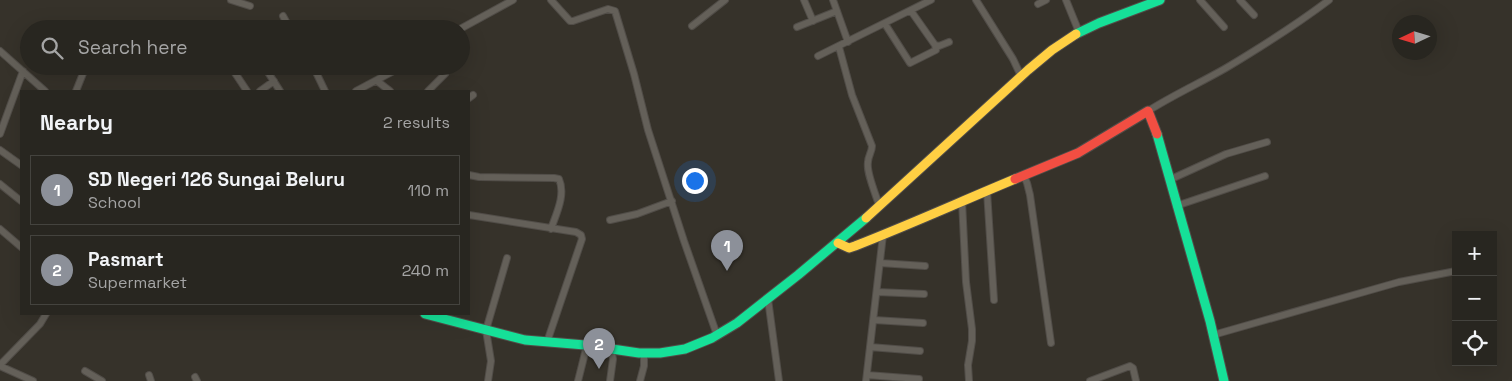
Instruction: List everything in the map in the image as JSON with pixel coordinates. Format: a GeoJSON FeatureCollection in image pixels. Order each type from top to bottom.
{"type":"FeatureCollection","features":[{"type":"Feature","properties":{"kind":"street"},"geometry":{"type":"LineString","coordinates":[[231,0],[250,6]]}},
{"type":"Feature","properties":{"kind":"street"},"geometry":{"type":"LineString","coordinates":[[470,24],[513,0]]}},
{"type":"Feature","properties":{"kind":"street"},"geometry":{"type":"LineString","coordinates":[[551,0],[573,21],[608,9],[615,11],[648,130],[717,335]]}},
{"type":"Feature","properties":{"kind":"street"},"geometry":{"type":"LineString","coordinates":[[692,26],[725,0]]}},
{"type":"Feature","properties":{"kind":"street"},"geometry":{"type":"LineString","coordinates":[[804,0],[813,21]]}},
{"type":"Feature","properties":{"kind":"street"},"geometry":{"type":"LineString","coordinates":[[833,0],[848,42]]}},
{"type":"Feature","properties":{"kind":"street"},"geometry":{"type":"LineString","coordinates":[[818,56],[931,0]]}},
{"type":"Feature","properties":{"kind":"street"},"geometry":{"type":"LineString","coordinates":[[976,0],[1013,59],[1025,73]]}},
{"type":"Feature","properties":{"kind":"street"},"geometry":{"type":"LineString","coordinates":[[1038,4],[1046,0]]}},
{"type":"Feature","properties":{"kind":"street"},"geometry":{"type":"LineString","coordinates":[[1066,0],[1079,32]]}},
{"type":"Feature","properties":{"kind":"street"},"geometry":{"type":"LineString","coordinates":[[429,315],[524,340],[644,353],[672,352],[688,348],[717,335],[768,299],[838,243],[1025,73],[1065,41],[1079,32],[1160,0]]}},
{"type":"Feature","properties":{"kind":"street"},"geometry":{"type":"LineString","coordinates":[[1200,0],[1224,27]]}},
{"type":"Feature","properties":{"kind":"street"},"geometry":{"type":"LineString","coordinates":[[1240,0],[1254,15]]}},
{"type":"Feature","properties":{"kind":"street"},"geometry":{"type":"LineString","coordinates":[[838,243],[849,248],[931,216],[1078,152],[1172,96],[1261,47],[1329,0]]}},
{"type":"Feature","properties":{"kind":"street"},"geometry":{"type":"LineString","coordinates":[[798,27],[837,11]]}},
{"type":"Feature","properties":{"kind":"street"},"geometry":{"type":"LineString","coordinates":[[885,24],[910,63],[936,50],[935,45],[911,11]]}},
{"type":"Feature","properties":{"kind":"street"},"geometry":{"type":"LineString","coordinates":[[283,16],[285,20]]}},
{"type":"Feature","properties":{"kind":"street"},"geometry":{"type":"LineString","coordinates":[[935,45],[939,46],[949,42]]}},
{"type":"Feature","properties":{"kind":"street"},"geometry":{"type":"LineString","coordinates":[[838,47],[852,95],[872,146],[868,169],[879,205]]}},
{"type":"Feature","properties":{"kind":"street"},"geometry":{"type":"LineString","coordinates":[[0,51],[20,68]]}},
{"type":"Feature","properties":{"kind":"street"},"geometry":{"type":"LineString","coordinates":[[0,134],[21,75]]}},
{"type":"Feature","properties":{"kind":"street"},"geometry":{"type":"LineString","coordinates":[[28,75],[44,90]]}},
{"type":"Feature","properties":{"kind":"street"},"geometry":{"type":"LineString","coordinates":[[76,90],[82,75]]}},
{"type":"Feature","properties":{"kind":"street"},"geometry":{"type":"LineString","coordinates":[[236,75],[246,90]]}},
{"type":"Feature","properties":{"kind":"street"},"geometry":{"type":"LineString","coordinates":[[270,75],[279,90]]}},
{"type":"Feature","properties":{"kind":"street"},"geometry":{"type":"LineString","coordinates":[[318,75],[325,90]]}},
{"type":"Feature","properties":{"kind":"street"},"geometry":{"type":"LineString","coordinates":[[358,90],[387,75]]}},
{"type":"Feature","properties":{"kind":"street"},"geometry":{"type":"LineString","coordinates":[[429,90],[444,75]]}},
{"type":"Feature","properties":{"kind":"street"},"geometry":{"type":"LineString","coordinates":[[377,81],[389,90]]}},
{"type":"Feature","properties":{"kind":"street"},"geometry":{"type":"LineString","coordinates":[[262,90],[274,82]]}},
{"type":"Feature","properties":{"kind":"street"},"geometry":{"type":"LineString","coordinates":[[1148,111],[1161,143],[1169,180],[1213,335],[1224,381]]}},
{"type":"Feature","properties":{"kind":"street"},"geometry":{"type":"LineString","coordinates":[[1169,180],[1226,154],[1267,142]]}},
{"type":"Feature","properties":{"kind":"street"},"geometry":{"type":"LineString","coordinates":[[0,150],[20,164]]}},
{"type":"Feature","properties":{"kind":"street"},"geometry":{"type":"LineString","coordinates":[[470,175],[554,178],[559,180],[562,194],[551,229]]}},
{"type":"Feature","properties":{"kind":"street"},"geometry":{"type":"LineString","coordinates":[[1024,176],[1030,195],[1051,343]]}},
{"type":"Feature","properties":{"kind":"street"},"geometry":{"type":"LineString","coordinates":[[1176,206],[1266,176]]}},
{"type":"Feature","properties":{"kind":"street"},"geometry":{"type":"LineString","coordinates":[[0,184],[20,200]]}},
{"type":"Feature","properties":{"kind":"street"},"geometry":{"type":"LineString","coordinates":[[987,191],[994,300]]}},
{"type":"Feature","properties":{"kind":"street"},"geometry":{"type":"LineString","coordinates":[[610,220],[649,210],[672,201]]}},
{"type":"Feature","properties":{"kind":"street"},"geometry":{"type":"LineString","coordinates":[[962,201],[966,282],[972,329],[968,365],[969,381]]}},
{"type":"Feature","properties":{"kind":"street"},"geometry":{"type":"LineString","coordinates":[[470,215],[576,232],[581,235],[582,239],[547,342]]}},
{"type":"Feature","properties":{"kind":"street"},"geometry":{"type":"LineString","coordinates":[[0,228],[20,246]]}},
{"type":"Feature","properties":{"kind":"street"},"geometry":{"type":"LineString","coordinates":[[883,235],[867,378],[919,378]]}},
{"type":"Feature","properties":{"kind":"street"},"geometry":{"type":"LineString","coordinates":[[488,381],[491,366],[486,330],[507,258]]}},
{"type":"Feature","properties":{"kind":"street"},"geometry":{"type":"LineString","coordinates":[[880,263],[925,266]]}},
{"type":"Feature","properties":{"kind":"street"},"geometry":{"type":"LineString","coordinates":[[1213,335],[1399,282],[1452,272]]}},
{"type":"Feature","properties":{"kind":"street"},"geometry":{"type":"LineString","coordinates":[[877,292],[924,294]]}},
{"type":"Feature","properties":{"kind":"street"},"geometry":{"type":"LineString","coordinates":[[768,299],[779,381]]}},
{"type":"Feature","properties":{"kind":"street"},"geometry":{"type":"LineString","coordinates":[[33,381],[0,366],[40,324],[45,315]]}},
{"type":"Feature","properties":{"kind":"street"},"geometry":{"type":"LineString","coordinates":[[874,320],[923,323]]}},
{"type":"Feature","properties":{"kind":"street"},"geometry":{"type":"LineString","coordinates":[[578,381],[587,346]]}},
{"type":"Feature","properties":{"kind":"street"},"geometry":{"type":"LineString","coordinates":[[870,347],[920,350]]}},
{"type":"Feature","properties":{"kind":"street"},"geometry":{"type":"LineString","coordinates":[[610,381],[613,359],[611,350]]}},
{"type":"Feature","properties":{"kind":"street"},"geometry":{"type":"LineString","coordinates":[[640,381],[644,366],[644,353]]}},
{"type":"Feature","properties":{"kind":"street"},"geometry":{"type":"LineString","coordinates":[[1090,381],[1107,378],[1130,366],[1133,368],[1136,381]]}},
{"type":"Feature","properties":{"kind":"street"},"geometry":{"type":"LineString","coordinates":[[85,371],[102,381]]}},
{"type":"Feature","properties":{"kind":"traffic: fast"},"geometry":{"type":"LineString","coordinates":[[1076,34],[1099,23],[1160,0]]}},
{"type":"Feature","properties":{"kind":"traffic: fast"},"geometry":{"type":"LineString","coordinates":[[1157,134],[1210,321],[1224,381]]}},
{"type":"Feature","properties":{"kind":"traffic: fast"},"geometry":{"type":"LineString","coordinates":[[429,315],[525,340],[585,345],[639,353],[660,353],[685,349],[712,338],[737,323],[866,218]]}},
{"type":"Feature","properties":{"kind":"traffic: slow"},"geometry":{"type":"LineString","coordinates":[[866,218],[1028,70],[1052,50],[1076,34]]}},
{"type":"Feature","properties":{"kind":"traffic: slow"},"geometry":{"type":"LineString","coordinates":[[838,243],[849,248],[855,246],[1015,179]]}},
{"type":"Feature","properties":{"kind":"traffic: jam"},"geometry":{"type":"LineString","coordinates":[[1015,179],[1078,153],[1148,111],[1157,134]]}},
{"type":"Feature","properties":{"kind":"place","name":"SD Negeri 126 Sungai Beluru"},"geometry":{"type":"Point","coordinates":[727,271]}},
{"type":"Feature","properties":{"kind":"place","name":"Pasmart"},"geometry":{"type":"Point","coordinates":[599,369]}}]}
